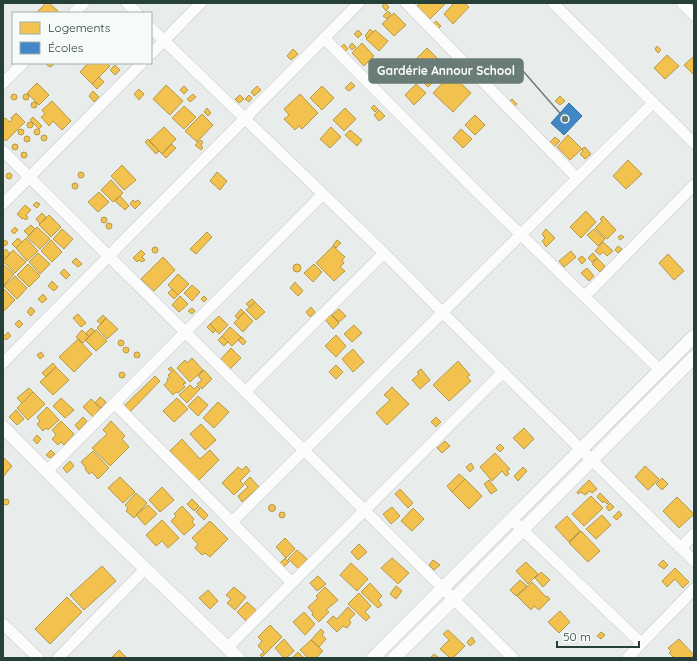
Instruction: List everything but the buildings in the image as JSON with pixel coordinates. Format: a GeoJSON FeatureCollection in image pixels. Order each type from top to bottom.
{"type":"FeatureCollection","features":[{"type":"Feature","properties":{"kind":"street"},"geometry":{"type":"LineString","coordinates":[[75,12],[84,3]]}},
{"type":"Feature","properties":{"kind":"street"},"geometry":{"type":"LineString","coordinates":[[127,3],[136,12]]}},
{"type":"Feature","properties":{"kind":"street"},"geometry":{"type":"LineString","coordinates":[[152,53],[201,3]]}},
{"type":"Feature","properties":{"kind":"street"},"geometry":{"type":"LineString","coordinates":[[3,363],[359,3]]}},
{"type":"Feature","properties":{"kind":"street"},"geometry":{"type":"LineString","coordinates":[[406,3],[577,178]]}},
{"type":"Feature","properties":{"kind":"street"},"geometry":{"type":"LineString","coordinates":[[553,3],[694,143]]}},
{"type":"Feature","properties":{"kind":"street"},"geometry":{"type":"LineString","coordinates":[[682,3],[694,15]]}},
{"type":"Feature","properties":{"kind":"street"},"geometry":{"type":"LineString","coordinates":[[152,29],[384,253],[694,561]]}},
{"type":"Feature","properties":{"kind":"street"},"geometry":{"type":"LineString","coordinates":[[324,38],[660,370]]}},
{"type":"Feature","properties":{"kind":"street"},"geometry":{"type":"LineString","coordinates":[[3,83],[22,64]]}},
{"type":"Feature","properties":{"kind":"street"},"geometry":{"type":"LineString","coordinates":[[3,204],[141,64]]}},
{"type":"Feature","properties":{"kind":"street"},"geometry":{"type":"LineString","coordinates":[[232,522],[653,103]]}},
{"type":"Feature","properties":{"kind":"street"},"geometry":{"type":"LineString","coordinates":[[3,151],[512,658]]}},
{"type":"Feature","properties":{"kind":"street"},"geometry":{"type":"LineString","coordinates":[[585,296],[694,185]]}},
{"type":"Feature","properties":{"kind":"street"},"geometry":{"type":"LineString","coordinates":[[47,471],[323,194]]}},
{"type":"Feature","properties":{"kind":"street"},"geometry":{"type":"LineString","coordinates":[[245,392],[384,253]]}},
{"type":"Feature","properties":{"kind":"street"},"geometry":{"type":"LineString","coordinates":[[373,658],[694,336]]}},
{"type":"Feature","properties":{"kind":"street"},"geometry":{"type":"LineString","coordinates":[[394,658],[694,357]]}},
{"type":"Feature","properties":{"kind":"street"},"geometry":{"type":"LineString","coordinates":[[228,648],[503,372]]}},
{"type":"Feature","properties":{"kind":"street"},"geometry":{"type":"LineString","coordinates":[[114,403],[292,583]]}},
{"type":"Feature","properties":{"kind":"street"},"geometry":{"type":"LineString","coordinates":[[3,427],[145,569],[238,658]]}},
{"type":"Feature","properties":{"kind":"street"},"geometry":{"type":"LineString","coordinates":[[511,519],[641,643]]}},
{"type":"Feature","properties":{"kind":"street"},"geometry":{"type":"LineString","coordinates":[[681,548],[694,534]]}},
{"type":"Feature","properties":{"kind":"street"},"geometry":{"type":"LineString","coordinates":[[58,658],[145,569]]}},
{"type":"Feature","properties":{"kind":"street"},"geometry":{"type":"LineString","coordinates":[[627,658],[694,589]]}},
{"type":"Feature","properties":{"kind":"street"},"geometry":{"type":"LineString","coordinates":[[3,624],[38,658]]}},
{"type":"Feature","properties":{"kind":"place","name":"Gardérie Annour School"},"geometry":{"type":"Point","coordinates":[565,119]}}]}
